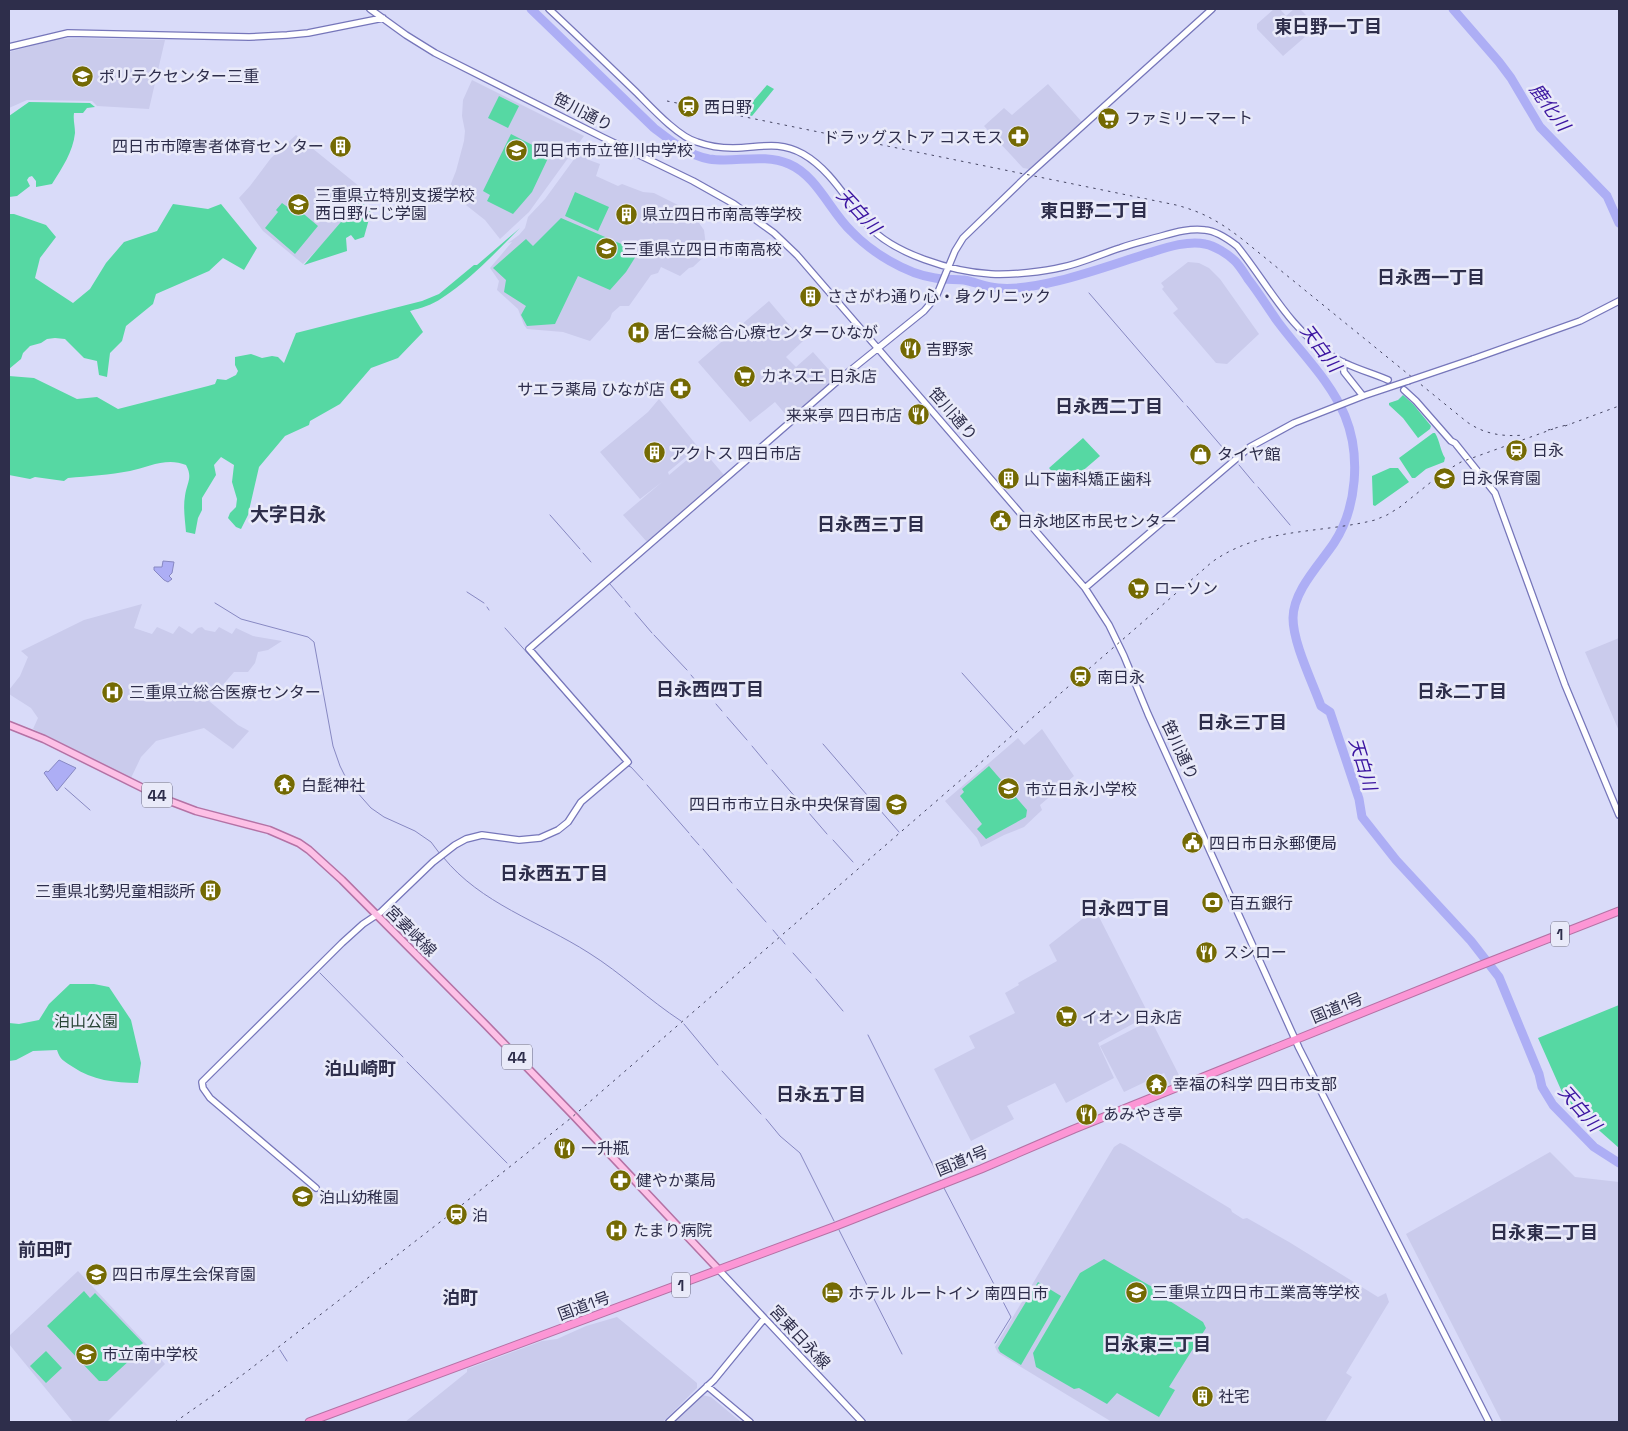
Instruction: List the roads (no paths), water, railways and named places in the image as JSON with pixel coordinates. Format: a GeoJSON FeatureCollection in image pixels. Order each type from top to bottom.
{"type":"FeatureCollection","features":[{"type":"Feature","properties":{"kind":"highway","name":"国道1号"},"geometry":{"type":"LineString","coordinates":[[308,1422],[778,1248],[981,1169],[1074,1129],[1619,911]]}},
{"type":"Feature","properties":{"kind":"main road","name":"宮妻峡線"},"geometry":{"type":"LineString","coordinates":[[9,725],[44,739],[176,804],[269,830],[310,850],[342,880],[574,1116],[719,1270]]}},
{"type":"Feature","properties":{"kind":"street","name":"笹川通り"},"geometry":{"type":"LineString","coordinates":[[370,9],[413,40],[435,53],[693,181],[748,213],[774,233],[797,255],[1085,588],[1109,625],[1124,656],[1148,714],[1296,1040],[1489,1422]]}},
{"type":"Feature","properties":{"kind":"street"},"geometry":{"type":"LineString","coordinates":[[549,9],[657,113],[694,142],[726,148],[768,145],[791,148],[820,166],[868,226],[897,246],[925,260],[948,269],[991,274],[1063,267],[1121,247],[1169,234],[1189,230],[1207,230],[1224,237],[1237,246],[1295,325],[1327,353],[1343,362],[1388,380]]}},
{"type":"Feature","properties":{"kind":"street"},"geometry":{"type":"LineString","coordinates":[[316,1188],[210,1098],[203,1088],[202,1082],[342,943],[363,924],[382,912],[433,862],[455,844],[472,837],[491,836],[528,840],[540,838],[558,830],[568,822],[581,802],[628,762],[529,649],[798,415],[924,311],[939,292],[955,250],[963,238],[1212,9]]}},
{"type":"Feature","properties":{"kind":"street"},"geometry":{"type":"LineString","coordinates":[[9,47],[68,33],[249,37],[287,35],[308,33],[383,18]]}},
{"type":"Feature","properties":{"kind":"street"},"geometry":{"type":"LineString","coordinates":[[1085,588],[1250,447],[1294,422],[1363,396],[1473,359],[1593,314],[1619,301]]}},
{"type":"Feature","properties":{"kind":"street"},"geometry":{"type":"LineString","coordinates":[[1343,362],[1344,372],[1363,396]]}},
{"type":"Feature","properties":{"kind":"street"},"geometry":{"type":"LineString","coordinates":[[1404,390],[1455,443],[1495,493],[1561,676],[1619,815]]}},
{"type":"Feature","properties":{"kind":"street","name":"宮東日永線"},"geometry":{"type":"LineString","coordinates":[[719,1270],[862,1422]]}},
{"type":"Feature","properties":{"kind":"street"},"geometry":{"type":"LineString","coordinates":[[669,1422],[714,1380],[764,1319]]}},
{"type":"Feature","properties":{"kind":"street"},"geometry":{"type":"LineString","coordinates":[[707,1386],[750,1422]]}},
{"type":"Feature","properties":{"kind":"water"},"geometry":{"type":"Polygon","coordinates":[[[163,561],[174,562],[172,573],[169,576],[172,579],[168,582],[154,570],[154,567],[162,567],[163,561]]]}},
{"type":"Feature","properties":{"kind":"water"},"geometry":{"type":"Polygon","coordinates":[[[59,760],[76,768],[57,791],[44,773],[48,772],[59,760]]]}},
{"type":"Feature","properties":{"kind":"waterway","name":"天白川"},"geometry":{"type":"LineString","coordinates":[[531,9],[654,128],[673,142],[687,151],[709,159],[769,159],[789,164],[808,177],[823,194],[843,223],[868,247],[912,272],[939,279],[964,280],[998,288],[1015,288],[1074,277],[1162,249],[1191,243],[1209,245],[1235,261],[1278,322],[1331,390],[1339,403],[1350,431],[1355,464],[1352,498],[1348,514],[1334,543],[1302,588],[1297,598],[1293,618],[1299,650],[1321,706],[1330,712],[1359,799],[1362,817],[1396,860],[1471,941],[1499,977],[1539,1074],[1542,1087],[1553,1105],[1594,1147],[1619,1163]]}},
{"type":"Feature","properties":{"kind":"waterway","name":"鹿化川"},"geometry":{"type":"LineString","coordinates":[[1453,9],[1511,78],[1540,127],[1607,196],[1619,223]]}},
{"type":"Feature","properties":{"kind":"waterway"},"geometry":{"type":"LineString","coordinates":[[1089,293],[1183,402]]}},
{"type":"Feature","properties":{"kind":"waterway"},"geometry":{"type":"LineString","coordinates":[[1187,406],[1229,455]]}},
{"type":"Feature","properties":{"kind":"waterway"},"geometry":{"type":"LineString","coordinates":[[1239,465],[1254,483]]}},
{"type":"Feature","properties":{"kind":"waterway"},"geometry":{"type":"LineString","coordinates":[[1258,487],[1290,525]]}},
{"type":"Feature","properties":{"kind":"waterway"},"geometry":{"type":"LineString","coordinates":[[550,515],[580,549]]}},
{"type":"Feature","properties":{"kind":"waterway"},"geometry":{"type":"LineString","coordinates":[[583,553],[591,562]]}},
{"type":"Feature","properties":{"kind":"waterway"},"geometry":{"type":"LineString","coordinates":[[610,584],[622,598]]}},
{"type":"Feature","properties":{"kind":"waterway"},"geometry":{"type":"LineString","coordinates":[[467,592],[484,603]]}},
{"type":"Feature","properties":{"kind":"waterway"},"geometry":{"type":"LineString","coordinates":[[625,601],[630,607]]}},
{"type":"Feature","properties":{"kind":"waterway"},"geometry":{"type":"LineString","coordinates":[[215,603],[241,619],[308,637],[314,642],[333,746],[348,782],[371,808],[384,817],[415,831],[431,842],[440,854]]}},
{"type":"Feature","properties":{"kind":"waterway"},"geometry":{"type":"LineString","coordinates":[[635,613],[652,633]]}},
{"type":"Feature","properties":{"kind":"waterway"},"geometry":{"type":"LineString","coordinates":[[505,628],[573,704]]}},
{"type":"Feature","properties":{"kind":"waterway"},"geometry":{"type":"LineString","coordinates":[[654,635],[687,670]]}},
{"type":"Feature","properties":{"kind":"waterway"},"geometry":{"type":"LineString","coordinates":[[962,673],[1013,730]]}},
{"type":"Feature","properties":{"kind":"waterway"},"geometry":{"type":"LineString","coordinates":[[691,675],[710,698]]}},
{"type":"Feature","properties":{"kind":"waterway"},"geometry":{"type":"LineString","coordinates":[[716,704],[722,711]]}},
{"type":"Feature","properties":{"kind":"waterway"},"geometry":{"type":"LineString","coordinates":[[727,717],[747,740]]}},
{"type":"Feature","properties":{"kind":"waterway"},"geometry":{"type":"LineString","coordinates":[[823,744],[899,832]]}},
{"type":"Feature","properties":{"kind":"waterway"},"geometry":{"type":"LineString","coordinates":[[752,746],[767,764]]}},
{"type":"Feature","properties":{"kind":"waterway"},"geometry":{"type":"LineString","coordinates":[[628,766],[643,780]]}},
{"type":"Feature","properties":{"kind":"waterway"},"geometry":{"type":"LineString","coordinates":[[772,770],[827,834]]}},
{"type":"Feature","properties":{"kind":"waterway"},"geometry":{"type":"LineString","coordinates":[[647,785],[689,833]]}},
{"type":"Feature","properties":{"kind":"waterway"},"geometry":{"type":"LineString","coordinates":[[65,788],[90,810]]}},
{"type":"Feature","properties":{"kind":"waterway"},"geometry":{"type":"LineString","coordinates":[[691,836],[699,845]]}},
{"type":"Feature","properties":{"kind":"waterway"},"geometry":{"type":"LineString","coordinates":[[833,840],[853,862]]}},
{"type":"Feature","properties":{"kind":"waterway"},"geometry":{"type":"LineString","coordinates":[[703,849],[732,883]]}},
{"type":"Feature","properties":{"kind":"waterway"},"geometry":{"type":"LineString","coordinates":[[443,857],[458,873],[493,900],[589,953],[681,1021]]}},
{"type":"Feature","properties":{"kind":"waterway"},"geometry":{"type":"LineString","coordinates":[[737,889],[766,922]]}},
{"type":"Feature","properties":{"kind":"waterway"},"geometry":{"type":"LineString","coordinates":[[773,930],[778,936]]}},
{"type":"Feature","properties":{"kind":"waterway"},"geometry":{"type":"LineString","coordinates":[[780,938],[785,944]]}},
{"type":"Feature","properties":{"kind":"waterway"},"geometry":{"type":"LineString","coordinates":[[793,953],[811,973]]}},
{"type":"Feature","properties":{"kind":"waterway"},"geometry":{"type":"LineString","coordinates":[[320,973],[403,1057]]}},
{"type":"Feature","properties":{"kind":"waterway"},"geometry":{"type":"LineString","coordinates":[[816,979],[843,1011]]}},
{"type":"Feature","properties":{"kind":"waterway"},"geometry":{"type":"LineString","coordinates":[[684,1024],[718,1065]]}},
{"type":"Feature","properties":{"kind":"waterway"},"geometry":{"type":"LineString","coordinates":[[868,1035],[940,1179]]}},
{"type":"Feature","properties":{"kind":"waterway"},"geometry":{"type":"LineString","coordinates":[[407,1062],[507,1163]]}},
{"type":"Feature","properties":{"kind":"waterway"},"geometry":{"type":"LineString","coordinates":[[722,1071],[761,1114]]}},
{"type":"Feature","properties":{"kind":"waterway"},"geometry":{"type":"LineString","coordinates":[[766,1119],[780,1136],[800,1153],[834,1221]]}},
{"type":"Feature","properties":{"kind":"waterway"},"geometry":{"type":"LineString","coordinates":[[944,1188],[1011,1317],[995,1343]]}},
{"type":"Feature","properties":{"kind":"waterway"},"geometry":{"type":"LineString","coordinates":[[839,1230],[902,1354]]}},
{"type":"Feature","properties":{"kind":"waterway"},"geometry":{"type":"LineString","coordinates":[[280,1350],[287,1361]]}},
{"type":"Feature","properties":{"kind":"railway"},"geometry":{"type":"LineString","coordinates":[[667,101],[1176,205],[1203,214],[1242,239],[1467,422],[1494,434],[1524,435]]}},
{"type":"Feature","properties":{"kind":"railway"},"geometry":{"type":"LineString","coordinates":[[1565,426],[1619,406]]}},
{"type":"Feature","properties":{"kind":"railway"},"geometry":{"type":"LineString","coordinates":[[1548,430],[1570,424]]}},
{"type":"Feature","properties":{"kind":"railway"},"geometry":{"type":"LineString","coordinates":[[175,1422],[245,1373],[571,1118],[1212,562],[1231,551],[1270,537],[1375,520],[1400,507],[1441,474],[1461,462],[1553,429]]}},
{"type":"Feature","properties":{"kind":"place","name":"ポリテクセンター三重"},"geometry":{"type":"Point","coordinates":[83,76]}},
{"type":"Feature","properties":{"kind":"place","name":"西日野"},"geometry":{"type":"Point","coordinates":[688,107]}},
{"type":"Feature","properties":{"kind":"place","name":"ファミリーマート"},"geometry":{"type":"Point","coordinates":[1109,118]}},
{"type":"Feature","properties":{"kind":"place","name":"ドラッグストア コスモス"},"geometry":{"type":"Point","coordinates":[1019,137]}},
{"type":"Feature","properties":{"kind":"place","name":"四日市市障害者体育セン ター"},"geometry":{"type":"Point","coordinates":[340,146]}},
{"type":"Feature","properties":{"kind":"place","name":"四日市市立笹川中学校"},"geometry":{"type":"Point","coordinates":[517,150]}},
{"type":"Feature","properties":{"kind":"place","name":"三重県立特別支援学校 西日野にじ学園"},"geometry":{"type":"Point","coordinates":[299,204]}},
{"type":"Feature","properties":{"kind":"place","name":"県立四日市南高等学校"},"geometry":{"type":"Point","coordinates":[626,214]}},
{"type":"Feature","properties":{"kind":"place","name":"三重県立四日市南高校"},"geometry":{"type":"Point","coordinates":[606,249]}},
{"type":"Feature","properties":{"kind":"place","name":"ささがわ通り心・身クリニック"},"geometry":{"type":"Point","coordinates":[811,296]}},
{"type":"Feature","properties":{"kind":"place","name":"居仁会総合心療センターひなが"},"geometry":{"type":"Point","coordinates":[638,332]}},
{"type":"Feature","properties":{"kind":"place","name":"吉野家"},"geometry":{"type":"Point","coordinates":[910,349]}},
{"type":"Feature","properties":{"kind":"place","name":"カネスエ 日永店"},"geometry":{"type":"Point","coordinates":[745,376]}},
{"type":"Feature","properties":{"kind":"place","name":"サエラ薬局 ひなが店"},"geometry":{"type":"Point","coordinates":[681,389]}},
{"type":"Feature","properties":{"kind":"place","name":"来来亭 四日市店"},"geometry":{"type":"Point","coordinates":[918,415]}},
{"type":"Feature","properties":{"kind":"place","name":"日永"},"geometry":{"type":"Point","coordinates":[1516,450]}},
{"type":"Feature","properties":{"kind":"place","name":"アクトス 四日市店"},"geometry":{"type":"Point","coordinates":[654,453]}},
{"type":"Feature","properties":{"kind":"place","name":"タイヤ館"},"geometry":{"type":"Point","coordinates":[1201,454]}},
{"type":"Feature","properties":{"kind":"place","name":"日永保育園"},"geometry":{"type":"Point","coordinates":[1445,478]}},
{"type":"Feature","properties":{"kind":"place","name":"山下歯科矯正歯科"},"geometry":{"type":"Point","coordinates":[1008,479]}},
{"type":"Feature","properties":{"kind":"place","name":"日永地区市民センター"},"geometry":{"type":"Point","coordinates":[1001,521]}},
{"type":"Feature","properties":{"kind":"place","name":"ローソン"},"geometry":{"type":"Point","coordinates":[1138,588]}},
{"type":"Feature","properties":{"kind":"place","name":"南日永"},"geometry":{"type":"Point","coordinates":[1081,677]}},
{"type":"Feature","properties":{"kind":"place","name":"三重県立総合医療センター"},"geometry":{"type":"Point","coordinates":[113,692]}},
{"type":"Feature","properties":{"kind":"place","name":"白髭神社"},"geometry":{"type":"Point","coordinates":[285,785]}},
{"type":"Feature","properties":{"kind":"place","name":"市立日永小学校"},"geometry":{"type":"Point","coordinates":[1009,789]}},
{"type":"Feature","properties":{"kind":"place","name":"四日市市立日永中央保育園"},"geometry":{"type":"Point","coordinates":[897,804]}},
{"type":"Feature","properties":{"kind":"place","name":"四日市日永郵便局"},"geometry":{"type":"Point","coordinates":[1193,843]}},
{"type":"Feature","properties":{"kind":"place","name":"三重県北勢児童相談所"},"geometry":{"type":"Point","coordinates":[211,891]}},
{"type":"Feature","properties":{"kind":"place","name":"百五銀行"},"geometry":{"type":"Point","coordinates":[1213,903]}},
{"type":"Feature","properties":{"kind":"place","name":"スシロー"},"geometry":{"type":"Point","coordinates":[1207,952]}},
{"type":"Feature","properties":{"kind":"place","name":"イオン 日永店"},"geometry":{"type":"Point","coordinates":[1066,1017]}},
{"type":"Feature","properties":{"kind":"place","name":"幸福の科学 四日市支部"},"geometry":{"type":"Point","coordinates":[1157,1084]}},
{"type":"Feature","properties":{"kind":"place","name":"あみやき亭"},"geometry":{"type":"Point","coordinates":[1087,1114]}},
{"type":"Feature","properties":{"kind":"place","name":"一升瓶"},"geometry":{"type":"Point","coordinates":[565,1148]}},
{"type":"Feature","properties":{"kind":"place","name":"健やか薬局"},"geometry":{"type":"Point","coordinates":[620,1180]}},
{"type":"Feature","properties":{"kind":"place","name":"泊山幼稚園"},"geometry":{"type":"Point","coordinates":[303,1197]}},
{"type":"Feature","properties":{"kind":"place","name":"泊"},"geometry":{"type":"Point","coordinates":[456,1215]}},
{"type":"Feature","properties":{"kind":"place","name":"たまり病院"},"geometry":{"type":"Point","coordinates":[617,1230]}},
{"type":"Feature","properties":{"kind":"place","name":"四日市厚生会保育園"},"geometry":{"type":"Point","coordinates":[96,1274]}},
{"type":"Feature","properties":{"kind":"place","name":"三重県立四日市工業高等学校"},"geometry":{"type":"Point","coordinates":[1136,1292]}},
{"type":"Feature","properties":{"kind":"place","name":"ホテル ルートイン 南四日市"},"geometry":{"type":"Point","coordinates":[832,1293]}},
{"type":"Feature","properties":{"kind":"place","name":"市立南中学校"},"geometry":{"type":"Point","coordinates":[86,1354]}},
{"type":"Feature","properties":{"kind":"place","name":"社宅"},"geometry":{"type":"Point","coordinates":[1202,1396]}},
{"type":"Feature","properties":{"kind":"district","name":"東日野一丁目"},"geometry":{"type":"Point","coordinates":[1328,26]}},
{"type":"Feature","properties":{"kind":"district","name":"東日野二丁目"},"geometry":{"type":"Point","coordinates":[1094,210]}},
{"type":"Feature","properties":{"kind":"district","name":"日永西一丁目"},"geometry":{"type":"Point","coordinates":[1431,277]}},
{"type":"Feature","properties":{"kind":"district","name":"日永西二丁目"},"geometry":{"type":"Point","coordinates":[1109,406]}},
{"type":"Feature","properties":{"kind":"district","name":"大字日永"},"geometry":{"type":"Point","coordinates":[288,514]}},
{"type":"Feature","properties":{"kind":"district","name":"日永西三丁目"},"geometry":{"type":"Point","coordinates":[871,524]}},
{"type":"Feature","properties":{"kind":"district","name":"日永西四丁目"},"geometry":{"type":"Point","coordinates":[710,689]}},
{"type":"Feature","properties":{"kind":"district","name":"日永二丁目"},"geometry":{"type":"Point","coordinates":[1462,691]}},
{"type":"Feature","properties":{"kind":"district","name":"日永三丁目"},"geometry":{"type":"Point","coordinates":[1242,722]}},
{"type":"Feature","properties":{"kind":"district","name":"日永西五丁目"},"geometry":{"type":"Point","coordinates":[554,873]}},
{"type":"Feature","properties":{"kind":"district","name":"日永四丁目"},"geometry":{"type":"Point","coordinates":[1125,908]}},
{"type":"Feature","properties":{"kind":"district","name":"泊山崎町"},"geometry":{"type":"Point","coordinates":[360,1068]}},
{"type":"Feature","properties":{"kind":"district","name":"日永五丁目"},"geometry":{"type":"Point","coordinates":[821,1094]}},
{"type":"Feature","properties":{"kind":"district","name":"日永東二丁目"},"geometry":{"type":"Point","coordinates":[1544,1232]}},
{"type":"Feature","properties":{"kind":"district","name":"前田町"},"geometry":{"type":"Point","coordinates":[45,1249]}},
{"type":"Feature","properties":{"kind":"district","name":"泊町"},"geometry":{"type":"Point","coordinates":[460,1297]}},
{"type":"Feature","properties":{"kind":"district","name":"日永東三丁目"},"geometry":{"type":"Point","coordinates":[1157,1344]}},
{"type":"Feature","properties":{"kind":"park label","name":"泊山公園"},"geometry":{"type":"Point","coordinates":[86,1021]}}]}
